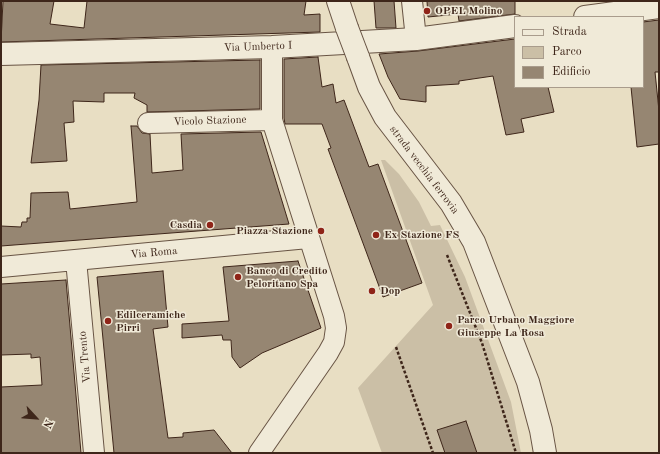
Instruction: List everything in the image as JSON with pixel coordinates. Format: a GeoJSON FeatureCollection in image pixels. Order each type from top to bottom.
{"type":"FeatureCollection","features":[{"type":"Feature","properties":{"kind":"street","name":"strada vecchia ferrovia"},"geometry":{"type":"LineString","coordinates":[[338,1],[369,87],[385,117],[451,203],[474,242],[528,382],[541,430],[545,453]]}},
{"type":"Feature","properties":{"kind":"street"},"geometry":{"type":"LineString","coordinates":[[412,1],[416,39]]}},
{"type":"Feature","properties":{"kind":"street"},"geometry":{"type":"LineString","coordinates":[[592,16],[659,7]]}},
{"type":"Feature","properties":{"kind":"street","name":"Via Umberto I"},"geometry":{"type":"LineString","coordinates":[[1,54],[272,47],[416,39],[514,26]]}},
{"type":"Feature","properties":{"kind":"street"},"geometry":{"type":"LineString","coordinates":[[259,453],[328,353],[334,342],[336,328],[334,316],[308,238],[272,120],[272,47]]}},
{"type":"Feature","properties":{"kind":"street","name":"Vicolo Stazione"},"geometry":{"type":"LineString","coordinates":[[148,123],[272,120]]}},
{"type":"Feature","properties":{"kind":"street","name":"Via Roma"},"geometry":{"type":"LineString","coordinates":[[1,267],[308,238]]}},
{"type":"Feature","properties":{"kind":"street","name":"Via Trento"},"geometry":{"type":"LineString","coordinates":[[76,260],[94,453]]}},
{"type":"Feature","properties":{"kind":"path"},"geometry":{"type":"LineString","coordinates":[[447,255],[482,343],[516,453]]}},
{"type":"Feature","properties":{"kind":"path"},"geometry":{"type":"LineString","coordinates":[[396,347],[432,453]]}},
{"type":"Feature","properties":{"kind":"green space","name":"Parco Urbano Maggiore Giuseppe La Rosa"},"geometry":{"type":"Polygon","coordinates":[[[381,160],[385,160],[399,174],[419,202],[431,226],[440,225],[465,277],[511,402],[521,453],[382,453],[358,388],[433,305],[381,160]]]}},
{"type":"Feature","properties":{"kind":"building"},"geometry":{"type":"Polygon","coordinates":[[[3,1],[54,1],[50,24],[84,28],[87,1],[306,1],[304,15],[320,14],[320,32],[1,42],[3,1]]]}},
{"type":"Feature","properties":{"kind":"building"},"geometry":{"type":"Polygon","coordinates":[[[374,1],[394,1],[396,28],[376,28],[374,1]]]}},
{"type":"Feature","properties":{"kind":"building"},"geometry":{"type":"Polygon","coordinates":[[[427,1],[515,1],[515,14],[459,21],[458,14],[428,17],[427,1]]]}},
{"type":"Feature","properties":{"kind":"building"},"geometry":{"type":"Polygon","coordinates":[[[659,20],[659,72],[655,72],[659,111],[659,144],[637,147],[631,88],[644,88],[644,22],[659,20]]]}},
{"type":"Feature","properties":{"kind":"building"},"geometry":{"type":"Polygon","coordinates":[[[514,39],[514,88],[548,88],[554,112],[521,119],[524,132],[506,135],[493,76],[459,81],[459,84],[426,86],[426,102],[400,99],[388,77],[379,54],[418,51],[514,39]]]}},
{"type":"Feature","properties":{"kind":"building"},"geometry":{"type":"Polygon","coordinates":[[[318,57],[322,87],[333,84],[336,103],[344,100],[369,167],[378,164],[422,283],[383,297],[328,149],[331,148],[322,124],[285,124],[284,59],[318,57]]]}},
{"type":"Feature","properties":{"kind":"building"},"geometry":{"type":"Polygon","coordinates":[[[260,60],[260,109],[147,112],[147,105],[134,98],[135,93],[104,93],[104,102],[73,101],[74,122],[64,123],[67,161],[31,163],[39,100],[41,65],[260,60]]]}},
{"type":"Feature","properties":{"kind":"building"},"geometry":{"type":"Polygon","coordinates":[[[131,126],[137,126],[142,133],[150,134],[152,173],[183,170],[181,134],[261,132],[289,224],[1,246],[1,226],[21,227],[22,222],[27,222],[27,218],[30,218],[31,193],[68,192],[70,209],[137,202],[131,126]]]}},
{"type":"Feature","properties":{"kind":"building"},"geometry":{"type":"Polygon","coordinates":[[[298,261],[321,328],[262,353],[240,368],[232,357],[231,340],[223,340],[222,335],[182,338],[182,324],[229,321],[223,267],[298,261]]]}},
{"type":"Feature","properties":{"kind":"building"},"geometry":{"type":"Polygon","coordinates":[[[163,271],[168,327],[153,329],[168,438],[183,437],[183,433],[214,430],[232,453],[114,453],[97,277],[163,271]]]}},
{"type":"Feature","properties":{"kind":"building"},"geometry":{"type":"Polygon","coordinates":[[[66,280],[81,453],[1,453],[1,387],[42,385],[40,357],[31,358],[31,354],[1,355],[1,284],[66,280]]]}},
{"type":"Feature","properties":{"kind":"building"},"geometry":{"type":"Polygon","coordinates":[[[466,421],[477,453],[445,453],[437,430],[466,421]]]}},
{"type":"Feature","properties":{"kind":"place","name":"OPEL Molino"},"geometry":{"type":"Point","coordinates":[427,11]}},
{"type":"Feature","properties":{"kind":"place","name":"Casdia"},"geometry":{"type":"Point","coordinates":[210,225]}},
{"type":"Feature","properties":{"kind":"place","name":"Piazza Stazione"},"geometry":{"type":"Point","coordinates":[321,231]}},
{"type":"Feature","properties":{"kind":"place","name":"Ex Stazione FS"},"geometry":{"type":"Point","coordinates":[376,235]}},
{"type":"Feature","properties":{"kind":"place","name":"Banco di Credito Peloritano Spa"},"geometry":{"type":"Point","coordinates":[238,277]}},
{"type":"Feature","properties":{"kind":"place","name":"Dop"},"geometry":{"type":"Point","coordinates":[372,291]}},
{"type":"Feature","properties":{"kind":"place","name":"Edilceramiche Pirri"},"geometry":{"type":"Point","coordinates":[108,321]}},
{"type":"Feature","properties":{"kind":"place","name":"Parco Urbano Maggiore Giuseppe La Rosa"},"geometry":{"type":"Point","coordinates":[449,326]}}]}
